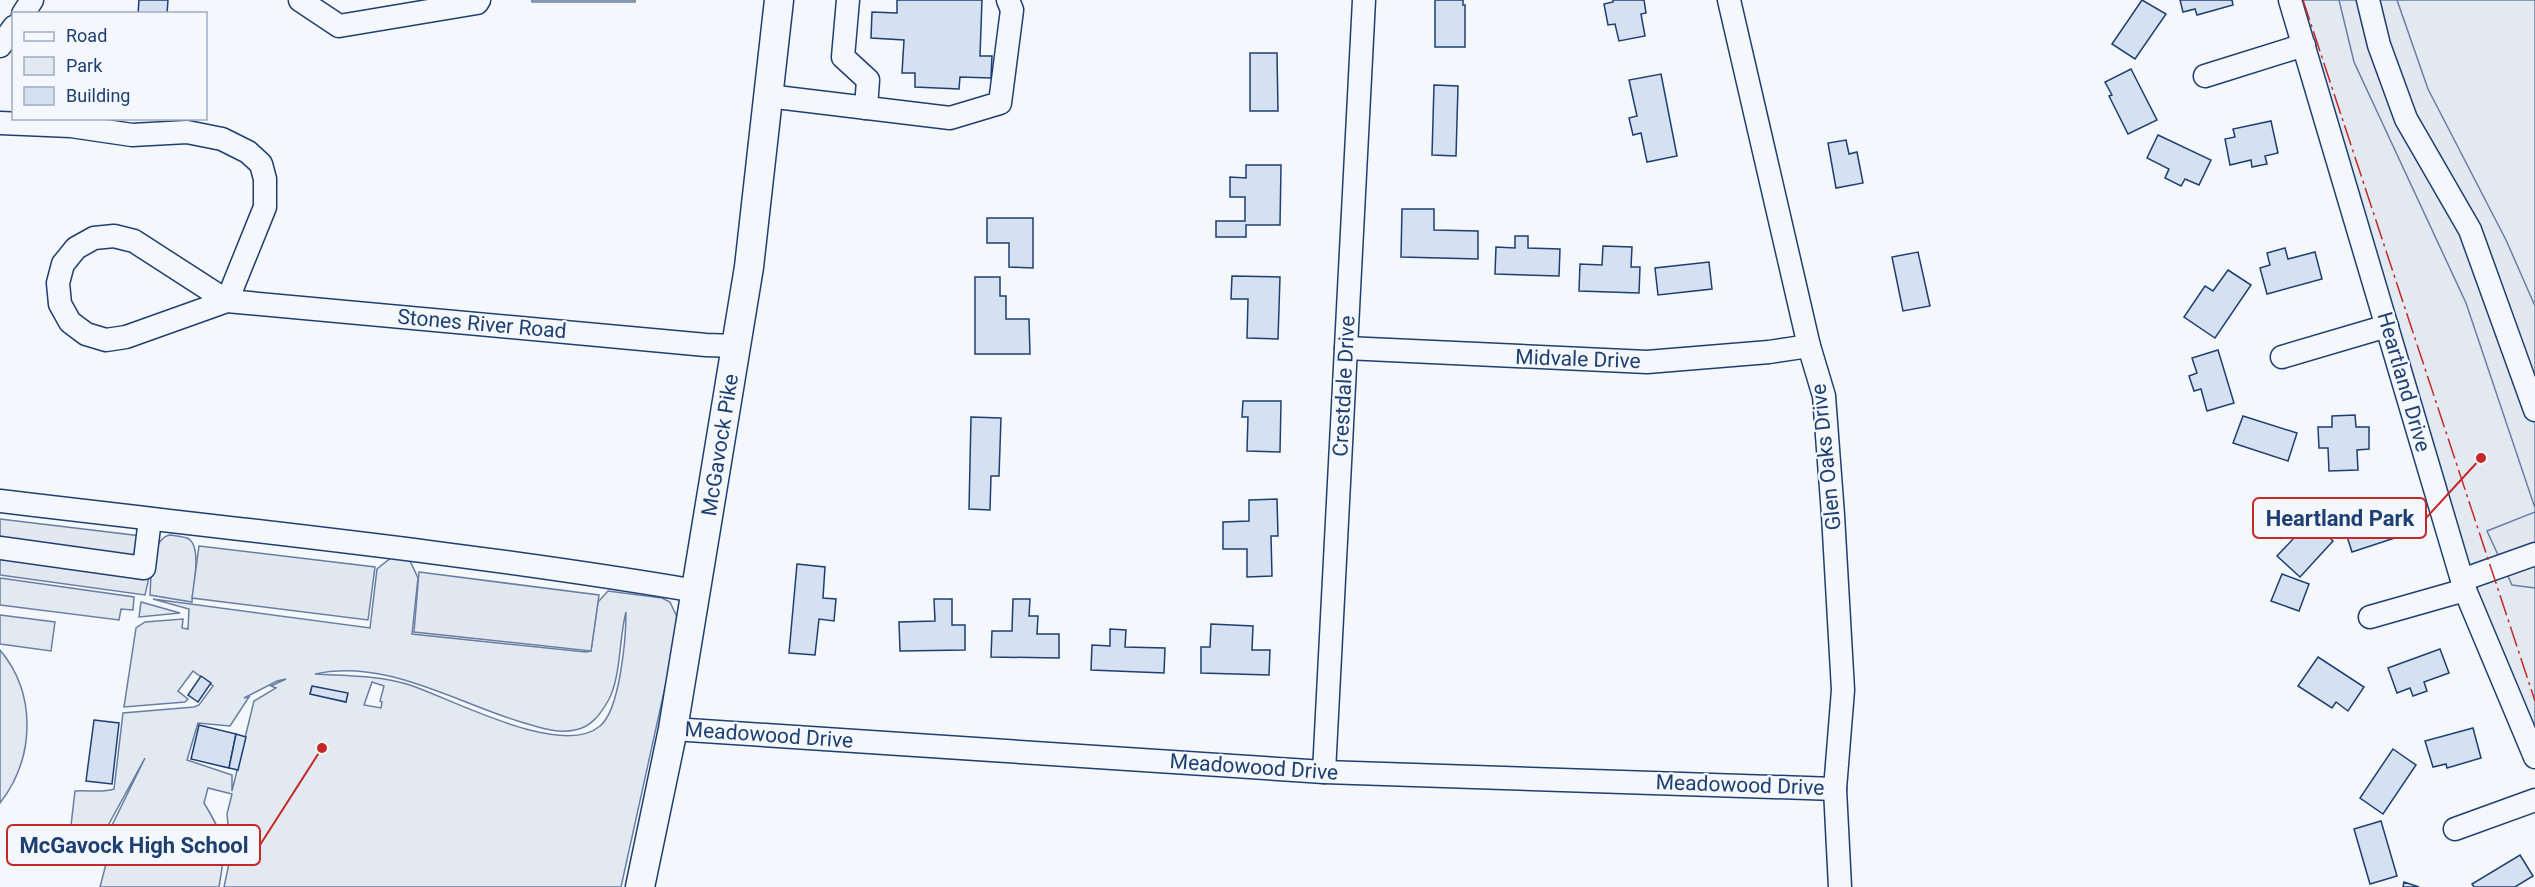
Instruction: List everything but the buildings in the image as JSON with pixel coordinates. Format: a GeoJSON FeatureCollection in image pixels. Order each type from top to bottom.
{"type":"FeatureCollection","features":[{"type":"Feature","properties":{"kind":"main road","name":"McGavock Pike"},"geometry":{"type":"LineString","coordinates":[[640,887],[673,729],[749,267],[779,0]]}},
{"type":"Feature","properties":{"kind":"street"},"geometry":{"type":"LineString","coordinates":[[300,0],[339,26],[477,3],[479,0]]}},
{"type":"Feature","properties":{"kind":"street"},"geometry":{"type":"LineString","coordinates":[[848,0],[843,57],[868,80],[866,108]]}},
{"type":"Feature","properties":{"kind":"street"},"geometry":{"type":"LineString","coordinates":[[768,96],[950,118],[1000,103],[1012,10],[1008,0]]}},
{"type":"Feature","properties":{"kind":"street","name":"Crestdale Drive"},"geometry":{"type":"LineString","coordinates":[[1324,772],[1364,0]]}},
{"type":"Feature","properties":{"kind":"street","name":"Glen Oaks Drive"},"geometry":{"type":"LineString","coordinates":[[1729,0],[1809,346],[1824,396],[1843,690],[1835,789],[1840,887]]}},
{"type":"Feature","properties":{"kind":"street","name":"Heartland Drive"},"geometry":{"type":"LineString","coordinates":[[2290,0],[2464,585],[2535,757]]}},
{"type":"Feature","properties":{"kind":"street"},"geometry":{"type":"LineString","coordinates":[[2368,0],[2379,45],[2406,119],[2470,230],[2535,410]]}},
{"type":"Feature","properties":{"kind":"street"},"geometry":{"type":"LineString","coordinates":[[0,46],[12,30]]}},
{"type":"Feature","properties":{"kind":"street"},"geometry":{"type":"LineString","coordinates":[[2205,76],[2304,45]]}},
{"type":"Feature","properties":{"kind":"street"},"geometry":{"type":"LineString","coordinates":[[0,123],[71,126],[132,135],[187,132],[222,139],[248,152],[261,164],[265,179],[265,207],[227,301],[126,337],[106,340],[86,334],[70,322],[60,304],[58,283],[63,264],[76,248],[94,238],[114,236],[134,241],[227,301]]}},
{"type":"Feature","properties":{"kind":"street","name":"Stones River Road"},"geometry":{"type":"LineString","coordinates":[[227,301],[736,346]]}},
{"type":"Feature","properties":{"kind":"street"},"geometry":{"type":"LineString","coordinates":[[2282,357],[2387,326]]}},
{"type":"Feature","properties":{"kind":"street","name":"Midvale Drive"},"geometry":{"type":"LineString","coordinates":[[1347,348],[1647,362],[1769,352],[1809,346]]}},
{"type":"Feature","properties":{"kind":"street"},"geometry":{"type":"LineString","coordinates":[[0,501],[376,544],[582,572],[696,591]]}},
{"type":"Feature","properties":{"kind":"street"},"geometry":{"type":"LineString","coordinates":[[0,548],[144,568],[150,519]]}},
{"type":"Feature","properties":{"kind":"street"},"geometry":{"type":"LineString","coordinates":[[2370,617],[2464,585],[2535,554]]}},
{"type":"Feature","properties":{"kind":"street","name":"Meadowood Drive"},"geometry":{"type":"LineString","coordinates":[[673,729],[1324,772],[1835,789]]}},
{"type":"Feature","properties":{"kind":"street"},"geometry":{"type":"LineString","coordinates":[[2455,829],[2535,800]]}},
{"type":"Feature","properties":{"kind":"green space"},"geometry":{"type":"Polygon","coordinates":[[[532,0],[635,0],[635,2],[532,2],[532,0]]]}},
{"type":"Feature","properties":{"kind":"green space"},"geometry":{"type":"Polygon","coordinates":[[[2290,0],[2535,0],[2535,757],[2465,590],[2290,0]]]}},
{"type":"Feature","properties":{"kind":"green space"},"geometry":{"type":"Polygon","coordinates":[[[170,535],[187,538],[193,544],[196,559],[192,602],[150,595],[151,570],[155,552],[163,538],[170,535]]]}},
{"type":"Feature","properties":{"kind":"green space"},"geometry":{"type":"Polygon","coordinates":[[[392,557],[410,561],[418,578],[412,634],[586,652],[591,651],[598,602],[608,591],[662,598],[670,602],[677,617],[671,660],[621,887],[224,887],[231,854],[227,814],[232,794],[208,788],[204,803],[217,826],[223,852],[219,887],[100,887],[106,864],[94,862],[145,758],[88,862],[67,860],[75,791],[114,789],[123,713],[194,707],[199,705],[213,686],[193,671],[178,691],[188,699],[185,702],[124,707],[136,628],[145,622],[183,619],[182,628],[188,629],[189,609],[153,599],[370,628],[377,569],[392,557]],[[626,612],[618,670],[612,692],[598,716],[586,726],[575,730],[554,731],[534,726],[394,677],[368,672],[341,671],[315,674],[386,679],[410,685],[479,713],[534,731],[560,735],[583,734],[600,726],[607,718],[612,705],[623,655],[626,612]],[[286,679],[277,681],[244,698],[249,697],[230,726],[198,723],[187,760],[232,775],[232,791],[254,701],[276,688],[271,686],[286,679]],[[372,682],[364,705],[381,708],[382,702],[380,701],[384,686],[372,682]],[[312,687],[310,694],[346,702],[312,687]]]}},
{"type":"Feature","properties":{"kind":"green space"},"geometry":{"type":"Polygon","coordinates":[[[0,578],[134,597],[133,610],[121,609],[119,620],[0,605],[0,578]]]}},
{"type":"Feature","properties":{"kind":"green space"},"geometry":{"type":"Polygon","coordinates":[[[141,602],[180,613],[139,617],[141,602]]]}},
{"type":"Feature","properties":{"kind":"green space"},"geometry":{"type":"Polygon","coordinates":[[[0,615],[55,622],[51,651],[0,644],[0,615]]]}},
{"type":"Feature","properties":{"kind":"green space"},"geometry":{"type":"Polygon","coordinates":[[[0,650],[21,686],[27,726],[20,766],[12,785],[0,803],[0,650]]]}},
{"type":"Feature","properties":{"kind":"shaded area"},"geometry":{"type":"Polygon","coordinates":[[[2339,0],[2397,0],[2428,89],[2506,240],[2535,306],[2535,508],[2466,303],[2354,62],[2339,0]]]}},
{"type":"Feature","properties":{"kind":"shaded area"},"geometry":{"type":"Polygon","coordinates":[[[2535,512],[2535,588],[2512,585],[2487,531],[2535,512]]]}},
{"type":"Feature","properties":{"kind":"shaded area"},"geometry":{"type":"Polygon","coordinates":[[[0,519],[158,538],[145,595],[0,575],[0,519]]]}},
{"type":"Feature","properties":{"kind":"shaded area"},"geometry":{"type":"Polygon","coordinates":[[[199,546],[375,567],[368,620],[192,598],[199,546]]]}},
{"type":"Feature","properties":{"kind":"shaded area"},"geometry":{"type":"Polygon","coordinates":[[[419,572],[599,595],[591,651],[414,632],[419,572]]]}},
{"type":"Feature","properties":{"kind":"power"},"geometry":{"type":"LineString","coordinates":[[2303,0],[2535,701]]}},
{"type":"Feature","properties":{"kind":"place","name":"Heartland Park"},"geometry":{"type":"Point","coordinates":[2481,458]}},
{"type":"Feature","properties":{"kind":"place","name":"McGavock High School"},"geometry":{"type":"Point","coordinates":[322,748]}}]}
